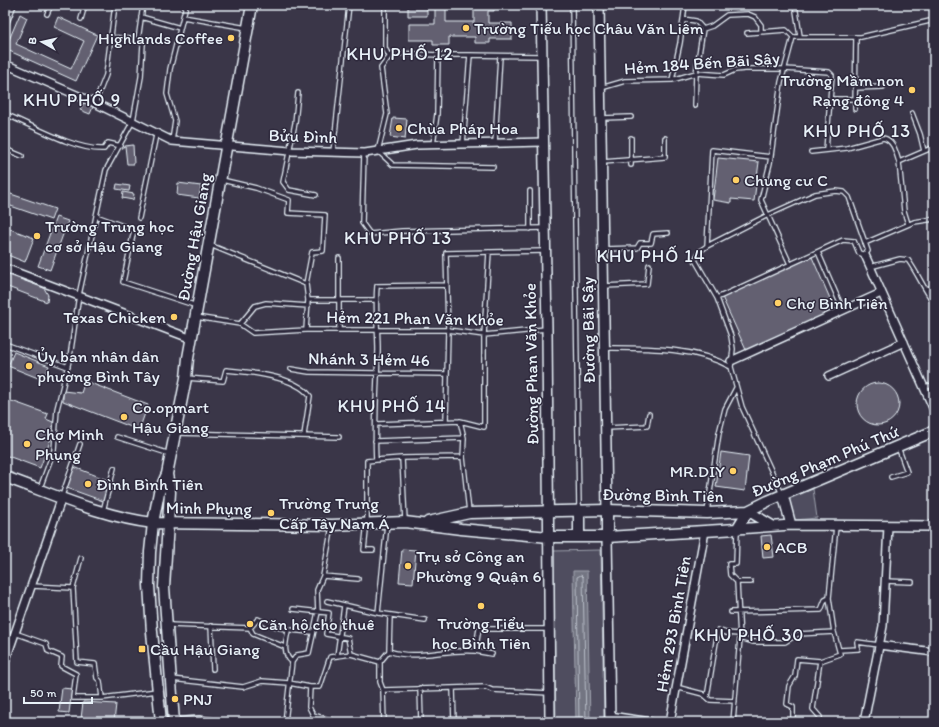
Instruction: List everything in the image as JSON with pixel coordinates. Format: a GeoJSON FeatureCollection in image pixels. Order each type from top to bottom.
{"type":"FeatureCollection","features":[{"type":"Feature","properties":{"kind":"main road","name":"Đường Hậu Giang"},"geometry":{"type":"LineString","coordinates":[[158,722],[158,691],[149,586],[153,523],[159,492],[167,474],[186,378],[252,5]]}},
{"type":"Feature","properties":{"kind":"main road","name":"Đường Phạm Phú Thứ"},"geometry":{"type":"LineString","coordinates":[[736,529],[748,512],[783,495],[934,431]]}},
{"type":"Feature","properties":{"kind":"main road","name":"Đường Hậu Giang"},"geometry":{"type":"LineString","coordinates":[[167,474],[170,492],[164,586],[174,722]]}},
{"type":"Feature","properties":{"kind":"main road","name":"Minh Phụng"},"geometry":{"type":"LineString","coordinates":[[5,476],[103,512],[134,521],[168,524],[332,525],[367,522],[405,522],[549,537]]}},
{"type":"Feature","properties":{"kind":"main road"},"geometry":{"type":"LineString","coordinates":[[579,510],[579,537]]}},
{"type":"Feature","properties":{"kind":"main road","name":"Đường Bình Tiên"},"geometry":{"type":"LineString","coordinates":[[549,511],[607,510],[707,513],[748,512]]}},
{"type":"Feature","properties":{"kind":"main road"},"geometry":{"type":"LineString","coordinates":[[607,510],[607,537]]}},
{"type":"Feature","properties":{"kind":"main road","name":"Minh Phụng"},"geometry":{"type":"LineString","coordinates":[[421,523],[469,513],[549,511]]}},
{"type":"Feature","properties":{"kind":"main road","name":"Đường Bình Tiên"},"geometry":{"type":"LineString","coordinates":[[549,537],[607,537],[736,529]]}},
{"type":"Feature","properties":{"kind":"street","name":"Đường Phan Văn Khỏe"},"geometry":{"type":"LineString","coordinates":[[541,5],[547,329],[550,722]]}},
{"type":"Feature","properties":{"kind":"street","name":"Đường Bãi Sậy"},"geometry":{"type":"LineString","coordinates":[[599,5],[607,510]]}},
{"type":"Feature","properties":{"kind":"street","name":"Bửu Đình"},"geometry":{"type":"LineString","coordinates":[[5,64],[95,103],[172,141],[290,152],[364,153],[433,145],[544,142]]}},
{"type":"Feature","properties":{"kind":"street"},"geometry":{"type":"LineString","coordinates":[[865,255],[934,410]]}},
{"type":"Feature","properties":{"kind":"street"},"geometry":{"type":"LineString","coordinates":[[5,268],[192,339]]}},
{"type":"Feature","properties":{"kind":"street"},"geometry":{"type":"LineString","coordinates":[[731,364],[882,293]]}},
{"type":"Feature","properties":{"kind":"street"},"geometry":{"type":"LineString","coordinates":[[829,376],[904,342]]}},
{"type":"Feature","properties":{"kind":"street"},"geometry":{"type":"LineString","coordinates":[[783,495],[791,525]]}},
{"type":"Feature","properties":{"kind":"street"},"geometry":{"type":"LineString","coordinates":[[5,662],[62,497]]}},
{"type":"Feature","properties":{"kind":"street"},"geometry":{"type":"LineString","coordinates":[[748,512],[773,526]]}},
{"type":"Feature","properties":{"kind":"street","name":"Đường Bình Tiên"},"geometry":{"type":"LineString","coordinates":[[736,529],[791,525],[934,526]]}},
{"type":"Feature","properties":{"kind":"street"},"geometry":{"type":"LineString","coordinates":[[864,722],[883,626],[888,526]]}},
{"type":"Feature","properties":{"kind":"street","name":"Hẻm 293 Bình Tiên"},"geometry":{"type":"LineString","coordinates":[[670,722],[705,531]]}},
{"type":"Feature","properties":{"kind":"street"},"geometry":{"type":"LineString","coordinates":[[607,537],[610,719],[651,722]]}},
{"type":"Feature","properties":{"kind":"street"},"geometry":{"type":"LineString","coordinates":[[5,636],[14,636]]}},
{"type":"Feature","properties":{"kind":"street"},"geometry":{"type":"LineString","coordinates":[[879,645],[934,652]]}},
{"type":"Feature","properties":{"kind":"street"},"geometry":{"type":"LineString","coordinates":[[174,722],[199,720],[213,722]]}},
{"type":"Feature","properties":{"kind":"lane"},"geometry":{"type":"LineString","coordinates":[[5,27],[14,5]]}},
{"type":"Feature","properties":{"kind":"lane"},"geometry":{"type":"LineString","coordinates":[[47,14],[51,5]]}},
{"type":"Feature","properties":{"kind":"lane"},"geometry":{"type":"LineString","coordinates":[[81,18],[85,5]]}},
{"type":"Feature","properties":{"kind":"lane"},"geometry":{"type":"LineString","coordinates":[[95,103],[106,75],[115,5]]}},
{"type":"Feature","properties":{"kind":"lane"},"geometry":{"type":"LineString","coordinates":[[138,40],[143,5]]}},
{"type":"Feature","properties":{"kind":"lane"},"geometry":{"type":"LineString","coordinates":[[172,141],[175,121],[168,94],[170,69],[186,5]]}},
{"type":"Feature","properties":{"kind":"lane"},"geometry":{"type":"LineString","coordinates":[[333,152],[349,5]]}},
{"type":"Feature","properties":{"kind":"lane"},"geometry":{"type":"LineString","coordinates":[[385,5],[385,48],[389,56]]}},
{"type":"Feature","properties":{"kind":"lane"},"geometry":{"type":"LineString","coordinates":[[572,5],[579,510]]}},
{"type":"Feature","properties":{"kind":"lane"},"geometry":{"type":"LineString","coordinates":[[672,80],[685,5]]}},
{"type":"Feature","properties":{"kind":"lane"},"geometry":{"type":"LineString","coordinates":[[795,5],[800,36]]}},
{"type":"Feature","properties":{"kind":"lane"},"geometry":{"type":"LineString","coordinates":[[703,28],[712,26],[727,15],[748,14],[755,17],[761,25],[761,31]]}},
{"type":"Feature","properties":{"kind":"lane"},"geometry":{"type":"LineString","coordinates":[[141,17],[180,28]]}},
{"type":"Feature","properties":{"kind":"lane"},"geometry":{"type":"LineString","coordinates":[[183,17],[248,28]]}},
{"type":"Feature","properties":{"kind":"lane"},"geometry":{"type":"LineString","coordinates":[[683,19],[696,21],[703,28]]}},
{"type":"Feature","properties":{"kind":"lane"},"geometry":{"type":"LineString","coordinates":[[793,37],[856,38],[934,20]]}},
{"type":"Feature","properties":{"kind":"lane"},"geometry":{"type":"LineString","coordinates":[[695,106],[696,73],[703,28]]}},
{"type":"Feature","properties":{"kind":"lane"},"geometry":{"type":"LineString","coordinates":[[747,33],[786,30],[793,37]]}},
{"type":"Feature","properties":{"kind":"lane"},"geometry":{"type":"LineString","coordinates":[[40,490],[54,450],[57,410],[68,367],[79,295],[106,170],[121,146],[133,122],[140,77],[143,44],[138,40],[111,37]]}},
{"type":"Feature","properties":{"kind":"lane"},"geometry":{"type":"LineString","coordinates":[[790,264],[761,200],[771,157],[781,82],[793,37]]}},
{"type":"Feature","properties":{"kind":"lane"},"geometry":{"type":"LineString","coordinates":[[855,109],[856,38]]}},
{"type":"Feature","properties":{"kind":"lane"},"geometry":{"type":"LineString","coordinates":[[493,168],[393,165],[378,151],[387,114],[382,68],[392,53],[542,56]]}},
{"type":"Feature","properties":{"kind":"lane"},"geometry":{"type":"LineString","coordinates":[[433,145],[437,114],[438,55]]}},
{"type":"Feature","properties":{"kind":"lane"},"geometry":{"type":"LineString","coordinates":[[463,144],[470,55]]}},
{"type":"Feature","properties":{"kind":"lane"},"geometry":{"type":"LineString","coordinates":[[495,143],[500,56]]}},
{"type":"Feature","properties":{"kind":"lane","name":"Hẻm 184 Bến Bãi Sậy"},"geometry":{"type":"LineString","coordinates":[[600,88],[625,81],[672,80],[696,73],[724,75],[735,70],[785,69],[831,73],[830,99]]}},
{"type":"Feature","properties":{"kind":"lane"},"geometry":{"type":"LineString","coordinates":[[855,88],[883,87]]}},
{"type":"Feature","properties":{"kind":"lane"},"geometry":{"type":"LineString","coordinates":[[298,93],[295,123],[283,182],[289,190],[316,195]]}},
{"type":"Feature","properties":{"kind":"lane"},"geometry":{"type":"LineString","coordinates":[[826,150],[830,99],[855,99]]}},
{"type":"Feature","properties":{"kind":"lane"},"geometry":{"type":"LineString","coordinates":[[912,113],[924,152]]}},
{"type":"Feature","properties":{"kind":"lane"},"geometry":{"type":"LineString","coordinates":[[5,114],[51,134],[94,150],[104,149],[108,143],[121,146]]}},
{"type":"Feature","properties":{"kind":"lane"},"geometry":{"type":"LineString","coordinates":[[601,118],[631,117]]}},
{"type":"Feature","properties":{"kind":"lane"},"geometry":{"type":"LineString","coordinates":[[139,218],[156,134]]}},
{"type":"Feature","properties":{"kind":"lane"},"geometry":{"type":"LineString","coordinates":[[631,138],[631,162]]}},
{"type":"Feature","properties":{"kind":"lane"},"geometry":{"type":"LineString","coordinates":[[602,162],[631,162],[665,157],[665,138]]}},
{"type":"Feature","properties":{"kind":"lane"},"geometry":{"type":"LineString","coordinates":[[811,152],[847,148],[883,138],[888,139],[893,144],[899,162],[904,212],[908,224]]}},
{"type":"Feature","properties":{"kind":"lane"},"geometry":{"type":"LineString","coordinates":[[899,162],[934,147]]}},
{"type":"Feature","properties":{"kind":"lane"},"geometry":{"type":"LineString","coordinates":[[5,149],[22,156]]}},
{"type":"Feature","properties":{"kind":"lane"},"geometry":{"type":"LineString","coordinates":[[707,246],[712,150],[771,157]]}},
{"type":"Feature","properties":{"kind":"lane"},"geometry":{"type":"LineString","coordinates":[[364,153],[362,223],[370,234],[402,231],[545,228]]}},
{"type":"Feature","properties":{"kind":"lane"},"geometry":{"type":"LineString","coordinates":[[221,180],[256,188],[289,200],[288,213],[325,215],[324,251],[312,252],[306,284],[308,300],[306,330]]}},
{"type":"Feature","properties":{"kind":"lane"},"geometry":{"type":"LineString","coordinates":[[530,191],[530,229]]}},
{"type":"Feature","properties":{"kind":"lane"},"geometry":{"type":"LineString","coordinates":[[717,298],[790,264],[848,240],[854,241],[858,253],[865,255],[868,251],[849,197],[844,192],[836,191],[820,193],[768,215],[707,246],[700,251],[695,260],[717,298],[731,336],[733,349],[731,364],[742,407],[783,495]]}},
{"type":"Feature","properties":{"kind":"lane"},"geometry":{"type":"LineString","coordinates":[[96,216],[134,230],[123,282],[198,306]]}},
{"type":"Feature","properties":{"kind":"lane"},"geometry":{"type":"LineString","coordinates":[[865,243],[908,224],[934,219]]}},
{"type":"Feature","properties":{"kind":"lane"},"geometry":{"type":"LineString","coordinates":[[603,250],[637,248],[640,243],[651,243],[653,234],[668,233]]}},
{"type":"Feature","properties":{"kind":"lane"},"geometry":{"type":"LineString","coordinates":[[209,245],[306,284]]}},
{"type":"Feature","properties":{"kind":"lane"},"geometry":{"type":"LineString","coordinates":[[446,421],[448,330],[446,253],[546,251]]}},
{"type":"Feature","properties":{"kind":"lane"},"geometry":{"type":"LineString","coordinates":[[376,424],[460,421],[484,427],[484,335],[489,252]]}},
{"type":"Feature","properties":{"kind":"lane"},"geometry":{"type":"LineString","coordinates":[[818,252],[844,310]]}},
{"type":"Feature","properties":{"kind":"lane"},"geometry":{"type":"LineString","coordinates":[[339,258],[339,330]]}},
{"type":"Feature","properties":{"kind":"lane"},"geometry":{"type":"LineString","coordinates":[[870,267],[900,258],[908,260],[920,276],[925,288],[934,302]]}},
{"type":"Feature","properties":{"kind":"lane"},"geometry":{"type":"LineString","coordinates":[[603,286],[647,284],[650,265]]}},
{"type":"Feature","properties":{"kind":"lane","name":"Hẻm 221 Phan Văn Khỏe"},"geometry":{"type":"LineString","coordinates":[[375,300],[377,286],[446,285]]}},
{"type":"Feature","properties":{"kind":"lane"},"geometry":{"type":"LineString","coordinates":[[925,288],[934,289]]}},
{"type":"Feature","properties":{"kind":"lane"},"geometry":{"type":"LineString","coordinates":[[308,300],[375,300],[378,330],[375,440],[376,460]]}},
{"type":"Feature","properties":{"kind":"lane"},"geometry":{"type":"LineString","coordinates":[[240,324],[255,306],[266,303],[308,306]]}},
{"type":"Feature","properties":{"kind":"lane","name":"Hẻm 221 Phan Văn Khỏe"},"geometry":{"type":"LineString","coordinates":[[196,317],[240,324],[253,333],[306,330],[448,330],[484,335],[547,329]]}},
{"type":"Feature","properties":{"kind":"lane"},"geometry":{"type":"LineString","coordinates":[[5,344],[68,367]]}},
{"type":"Feature","properties":{"kind":"lane"},"geometry":{"type":"LineString","coordinates":[[604,348],[676,350],[731,364]]}},
{"type":"Feature","properties":{"kind":"lane","name":"Nhánh 3 Hẻm 46"},"geometry":{"type":"LineString","coordinates":[[291,369],[309,372],[447,374]]}},
{"type":"Feature","properties":{"kind":"lane"},"geometry":{"type":"LineString","coordinates":[[186,378],[223,381],[226,370],[248,372],[273,377],[304,389],[310,396],[304,436]]}},
{"type":"Feature","properties":{"kind":"lane"},"geometry":{"type":"LineString","coordinates":[[924,387],[934,385]]}},
{"type":"Feature","properties":{"kind":"lane"},"geometry":{"type":"LineString","coordinates":[[707,513],[719,433],[725,409],[736,388]]}},
{"type":"Feature","properties":{"kind":"lane"},"geometry":{"type":"LineString","coordinates":[[606,428],[647,426],[649,414]]}},
{"type":"Feature","properties":{"kind":"lane"},"geometry":{"type":"LineString","coordinates":[[460,421],[464,438],[462,457],[469,513]]}},
{"type":"Feature","properties":{"kind":"lane"},"geometry":{"type":"LineString","coordinates":[[175,433],[339,437]]}},
{"type":"Feature","properties":{"kind":"lane"},"geometry":{"type":"LineString","coordinates":[[117,437],[171,455]]}},
{"type":"Feature","properties":{"kind":"lane"},"geometry":{"type":"LineString","coordinates":[[375,440],[464,438]]}},
{"type":"Feature","properties":{"kind":"lane"},"geometry":{"type":"LineString","coordinates":[[62,497],[80,444]]}},
{"type":"Feature","properties":{"kind":"lane"},"geometry":{"type":"LineString","coordinates":[[891,477],[907,472],[898,446]]}},
{"type":"Feature","properties":{"kind":"lane"},"geometry":{"type":"LineString","coordinates":[[373,550],[364,550],[367,522],[368,461],[402,458],[462,457]]}},
{"type":"Feature","properties":{"kind":"lane"},"geometry":{"type":"LineString","coordinates":[[402,458],[405,522]]}},
{"type":"Feature","properties":{"kind":"lane"},"geometry":{"type":"LineString","coordinates":[[103,512],[114,468]]}},
{"type":"Feature","properties":{"kind":"lane"},"geometry":{"type":"LineString","coordinates":[[378,613],[387,523]]}},
{"type":"Feature","properties":{"kind":"lane"},"geometry":{"type":"LineString","coordinates":[[285,722],[292,662],[297,656],[309,653],[312,632],[318,612],[317,590],[323,576],[332,525]]}},
{"type":"Feature","properties":{"kind":"lane"},"geometry":{"type":"LineString","coordinates":[[793,722],[793,707],[787,704],[789,686],[795,676],[796,659],[820,661],[840,654],[834,632],[829,598],[836,525]]}},
{"type":"Feature","properties":{"kind":"lane"},"geometry":{"type":"LineString","coordinates":[[733,722],[740,636],[737,582],[730,575],[729,564],[736,564],[736,529]]}},
{"type":"Feature","properties":{"kind":"lane"},"geometry":{"type":"LineString","coordinates":[[82,558],[73,588],[76,662],[95,664],[98,678],[100,680],[102,698]]}},
{"type":"Feature","properties":{"kind":"lane"},"geometry":{"type":"LineString","coordinates":[[323,576],[358,579]]}},
{"type":"Feature","properties":{"kind":"lane"},"geometry":{"type":"LineString","coordinates":[[885,581],[912,582]]}},
{"type":"Feature","properties":{"kind":"lane"},"geometry":{"type":"LineString","coordinates":[[737,582],[751,582]]}},
{"type":"Feature","properties":{"kind":"lane"},"geometry":{"type":"LineString","coordinates":[[32,586],[73,588]]}},
{"type":"Feature","properties":{"kind":"lane"},"geometry":{"type":"LineString","coordinates":[[731,612],[822,610],[825,600],[829,598]]}},
{"type":"Feature","properties":{"kind":"lane"},"geometry":{"type":"LineString","coordinates":[[327,601],[378,613],[425,620]]}},
{"type":"Feature","properties":{"kind":"lane"},"geometry":{"type":"LineString","coordinates":[[337,656],[344,606]]}},
{"type":"Feature","properties":{"kind":"lane"},"geometry":{"type":"LineString","coordinates":[[293,609],[328,613],[326,634],[348,638],[351,654]]}},
{"type":"Feature","properties":{"kind":"lane"},"geometry":{"type":"LineString","coordinates":[[384,722],[383,690],[380,682],[380,662],[389,651],[390,615]]}},
{"type":"Feature","properties":{"kind":"lane"},"geometry":{"type":"LineString","coordinates":[[250,628],[258,619],[272,626],[288,631],[312,632]]}},
{"type":"Feature","properties":{"kind":"lane"},"geometry":{"type":"LineString","coordinates":[[166,625],[250,628]]}},
{"type":"Feature","properties":{"kind":"lane"},"geometry":{"type":"LineString","coordinates":[[211,626],[213,668]]}},
{"type":"Feature","properties":{"kind":"lane"},"geometry":{"type":"LineString","coordinates":[[250,628],[253,634],[285,647]]}},
{"type":"Feature","properties":{"kind":"lane"},"geometry":{"type":"LineString","coordinates":[[475,652],[479,629],[550,629]]}},
{"type":"Feature","properties":{"kind":"lane"},"geometry":{"type":"LineString","coordinates":[[707,697],[718,630],[740,636],[753,642],[785,642],[798,634],[834,632]]}},
{"type":"Feature","properties":{"kind":"lane"},"geometry":{"type":"LineString","coordinates":[[288,631],[285,647],[287,658],[292,662]]}},
{"type":"Feature","properties":{"kind":"lane"},"geometry":{"type":"LineString","coordinates":[[14,636],[46,644],[48,651],[62,657],[61,666],[76,674],[73,698],[102,698],[158,691]]}},
{"type":"Feature","properties":{"kind":"lane"},"geometry":{"type":"LineString","coordinates":[[839,650],[858,649],[857,642],[879,645]]}},
{"type":"Feature","properties":{"kind":"lane"},"geometry":{"type":"LineString","coordinates":[[389,651],[401,655],[462,650],[492,654]]}},
{"type":"Feature","properties":{"kind":"lane"},"geometry":{"type":"LineString","coordinates":[[171,679],[243,687],[262,681],[320,687],[330,657],[351,654],[380,662]]}},
{"type":"Feature","properties":{"kind":"lane"},"geometry":{"type":"LineString","coordinates":[[820,661],[813,709],[820,717],[820,722]]}},
{"type":"Feature","properties":{"kind":"lane"},"geometry":{"type":"LineString","coordinates":[[310,687],[309,707],[313,715],[337,722]]}},
{"type":"Feature","properties":{"kind":"lane"},"geometry":{"type":"LineString","coordinates":[[383,690],[485,687],[492,690],[550,693]]}},
{"type":"Feature","properties":{"kind":"lane"},"geometry":{"type":"LineString","coordinates":[[676,687],[703,694],[710,700],[735,701]]}},
{"type":"Feature","properties":{"kind":"lane"},"geometry":{"type":"LineString","coordinates":[[420,688],[421,722]]}},
{"type":"Feature","properties":{"kind":"lane"},"geometry":{"type":"LineString","coordinates":[[453,688],[454,722]]}},
{"type":"Feature","properties":{"kind":"shaded area"},"geometry":{"type":"Polygon","coordinates":[[[813,489],[817,518],[795,520],[788,502],[791,498],[813,489]]]}},
{"type":"Feature","properties":{"kind":"shaded area"},"geometry":{"type":"Polygon","coordinates":[[[601,550],[604,722],[556,722],[553,551],[601,550]]]}},
{"type":"Feature","properties":{"kind":"water"},"geometry":{"type":"Polygon","coordinates":[[[573,571],[587,571],[590,722],[576,722],[573,571]]]}},
{"type":"Feature","properties":{"kind":"building"},"geometry":{"type":"Polygon","coordinates":[[[408,5],[427,5],[427,16],[408,16],[408,5]]]}},
{"type":"Feature","properties":{"kind":"building"},"geometry":{"type":"Polygon","coordinates":[[[435,5],[446,5],[446,22],[474,22],[474,5],[494,5],[494,11],[488,11],[488,23],[512,23],[512,39],[490,39],[490,43],[475,43],[475,37],[449,37],[449,45],[433,45],[433,40],[409,40],[409,24],[435,24],[435,5]]]}},
{"type":"Feature","properties":{"kind":"building"},"geometry":{"type":"Polygon","coordinates":[[[20,14],[27,18],[16,44],[71,69],[84,41],[54,27],[58,17],[97,35],[76,81],[5,49],[20,14]]]}},
{"type":"Feature","properties":{"kind":"building"},"geometry":{"type":"Polygon","coordinates":[[[84,102],[93,107],[90,114],[80,110],[84,102]]]}},
{"type":"Feature","properties":{"kind":"building","name":"Chùa Pháp Hoa"},"geometry":{"type":"Polygon","coordinates":[[[393,118],[407,119],[405,139],[390,137],[393,118]]]}},
{"type":"Feature","properties":{"kind":"building"},"geometry":{"type":"Polygon","coordinates":[[[133,145],[134,164],[127,164],[125,146],[133,145]]]}},
{"type":"Feature","properties":{"kind":"building","name":"Chung cư C"},"geometry":{"type":"Polygon","coordinates":[[[718,158],[759,162],[754,201],[731,199],[731,203],[713,200],[718,158]]]}},
{"type":"Feature","properties":{"kind":"building"},"geometry":{"type":"Polygon","coordinates":[[[178,183],[201,186],[199,198],[177,195],[178,183]]]}},
{"type":"Feature","properties":{"kind":"building"},"geometry":{"type":"Polygon","coordinates":[[[117,184],[130,186],[129,191],[116,189],[117,184]]]}},
{"type":"Feature","properties":{"kind":"building"},"geometry":{"type":"Polygon","coordinates":[[[5,192],[55,209],[51,220],[5,204],[5,192]]]}},
{"type":"Feature","properties":{"kind":"building"},"geometry":{"type":"Polygon","coordinates":[[[123,192],[134,194],[133,200],[122,198],[123,192]]]}},
{"type":"Feature","properties":{"kind":"building"},"geometry":{"type":"Polygon","coordinates":[[[56,217],[68,221],[50,270],[38,266],[56,217]]]}},
{"type":"Feature","properties":{"kind":"building"},"geometry":{"type":"Polygon","coordinates":[[[5,227],[34,238],[25,262],[5,254],[5,227]]]}},
{"type":"Feature","properties":{"kind":"building","name":"Chợ Bình Tiên"},"geometry":{"type":"Polygon","coordinates":[[[812,257],[835,310],[746,350],[722,297],[812,257]]]}},
{"type":"Feature","properties":{"kind":"building"},"geometry":{"type":"Polygon","coordinates":[[[9,275],[44,288],[48,295],[47,302],[5,286],[9,275]]]}},
{"type":"Feature","properties":{"kind":"building","name":"Ủy ban nhân dân phường Bình Tây"},"geometry":{"type":"Polygon","coordinates":[[[14,352],[49,366],[43,380],[8,366],[14,352]]]}},
{"type":"Feature","properties":{"kind":"building","name":"Co.opmart Hậu Giang"},"geometry":{"type":"Polygon","coordinates":[[[85,381],[148,405],[139,430],[63,401],[63,391],[81,393],[85,381]]]}},
{"type":"Feature","properties":{"kind":"building"},"geometry":{"type":"Polygon","coordinates":[[[878,383],[893,389],[899,404],[893,419],[878,425],[863,419],[857,404],[863,389],[878,383]]]}},
{"type":"Feature","properties":{"kind":"building","name":"Chợ Minh Phụng"},"geometry":{"type":"Polygon","coordinates":[[[6,399],[48,414],[46,419],[53,422],[53,433],[40,468],[5,455],[6,399]]]}},
{"type":"Feature","properties":{"kind":"building","name":"MR.DIY"},"geometry":{"type":"Polygon","coordinates":[[[721,452],[749,456],[745,491],[716,487],[721,452]]]}},
{"type":"Feature","properties":{"kind":"building","name":"Đình Bình Tiên"},"geometry":{"type":"Polygon","coordinates":[[[74,467],[110,481],[103,501],[67,488],[74,467]]]}},
{"type":"Feature","properties":{"kind":"building","name":"ACB"},"geometry":{"type":"Polygon","coordinates":[[[771,535],[774,557],[763,558],[761,536],[771,535]]]}},
{"type":"Feature","properties":{"kind":"building","name":"Trụ sở Công an Phường 9 Quận 6"},"geometry":{"type":"Polygon","coordinates":[[[402,549],[416,550],[413,583],[399,582],[402,549]]]}},
{"type":"Feature","properties":{"kind":"building"},"geometry":{"type":"Polygon","coordinates":[[[62,688],[72,689],[69,713],[59,712],[62,688]]]}},
{"type":"Feature","properties":{"kind":"building"},"geometry":{"type":"Polygon","coordinates":[[[83,702],[116,704],[114,722],[93,722],[93,720],[81,719],[83,702]]]}},
{"type":"Feature","properties":{"kind":"place","name":"Trường Tiểu học Châu Văn Liêm"},"geometry":{"type":"Point","coordinates":[466,28]}},
{"type":"Feature","properties":{"kind":"place","name":"Highlands Coffee"},"geometry":{"type":"Point","coordinates":[231,38]}},
{"type":"Feature","properties":{"kind":"place","name":"Trường Mầm non Rạng đông 4"},"geometry":{"type":"Point","coordinates":[912,90]}},
{"type":"Feature","properties":{"kind":"place","name":"Chùa Pháp Hoa"},"geometry":{"type":"Point","coordinates":[399,128]}},
{"type":"Feature","properties":{"kind":"place","name":"Chung cư C"},"geometry":{"type":"Point","coordinates":[736,180]}},
{"type":"Feature","properties":{"kind":"place","name":"Trường Trung học cơ sở Hậu Giang"},"geometry":{"type":"Point","coordinates":[37,236]}},
{"type":"Feature","properties":{"kind":"place","name":"Chợ Bình Tiên"},"geometry":{"type":"Point","coordinates":[778,303]}},
{"type":"Feature","properties":{"kind":"place","name":"Texas Chicken"},"geometry":{"type":"Point","coordinates":[174,317]}},
{"type":"Feature","properties":{"kind":"place","name":"Ủy ban nhân dân phường Bình Tây"},"geometry":{"type":"Point","coordinates":[29,366]}},
{"type":"Feature","properties":{"kind":"place","name":"Co.opmart Hậu Giang"},"geometry":{"type":"Point","coordinates":[124,417]}},
{"type":"Feature","properties":{"kind":"place","name":"Chợ Minh Phụng"},"geometry":{"type":"Point","coordinates":[27,444]}},
{"type":"Feature","properties":{"kind":"place","name":"MR.DIY"},"geometry":{"type":"Point","coordinates":[733,471]}},
{"type":"Feature","properties":{"kind":"place","name":"Đình Bình Tiên"},"geometry":{"type":"Point","coordinates":[88,484]}},
{"type":"Feature","properties":{"kind":"place","name":"Trường Trung Cấp Tây Nam Á"},"geometry":{"type":"Point","coordinates":[271,513]}},
{"type":"Feature","properties":{"kind":"place","name":"ACB"},"geometry":{"type":"Point","coordinates":[767,547]}},
{"type":"Feature","properties":{"kind":"place","name":"Trụ sở Công an Phường 9 Quận 6"},"geometry":{"type":"Point","coordinates":[408,566]}},
{"type":"Feature","properties":{"kind":"place","name":"Trường Tiểu học Bình Tiên"},"geometry":{"type":"Point","coordinates":[481,606]}},
{"type":"Feature","properties":{"kind":"place","name":"Căn hộ cho thuê"},"geometry":{"type":"Point","coordinates":[250,624]}},
{"type":"Feature","properties":{"kind":"place","name":"Cầu Hậu Giang"},"geometry":{"type":"Point","coordinates":[142,649]}},
{"type":"Feature","properties":{"kind":"place","name":"PNJ"},"geometry":{"type":"Point","coordinates":[175,699]}},
{"type":"Feature","properties":{"kind":"district","name":"KHU PHỐ 12"},"geometry":{"type":"Point","coordinates":[400,54]}},
{"type":"Feature","properties":{"kind":"district","name":"KHU PHỐ 9"},"geometry":{"type":"Point","coordinates":[72,100]}},
{"type":"Feature","properties":{"kind":"district","name":"KHU PHỐ 13"},"geometry":{"type":"Point","coordinates":[857,131]}},
{"type":"Feature","properties":{"kind":"district","name":"KHU PHỐ 13"},"geometry":{"type":"Point","coordinates":[398,238]}},
{"type":"Feature","properties":{"kind":"district","name":"KHU PHỐ 14"},"geometry":{"type":"Point","coordinates":[651,256]}},
{"type":"Feature","properties":{"kind":"district","name":"KHU PHỐ 14"},"geometry":{"type":"Point","coordinates":[392,406]}},
{"type":"Feature","properties":{"kind":"district","name":"KHU PHỐ 30"},"geometry":{"type":"Point","coordinates":[749,635]}}]}
